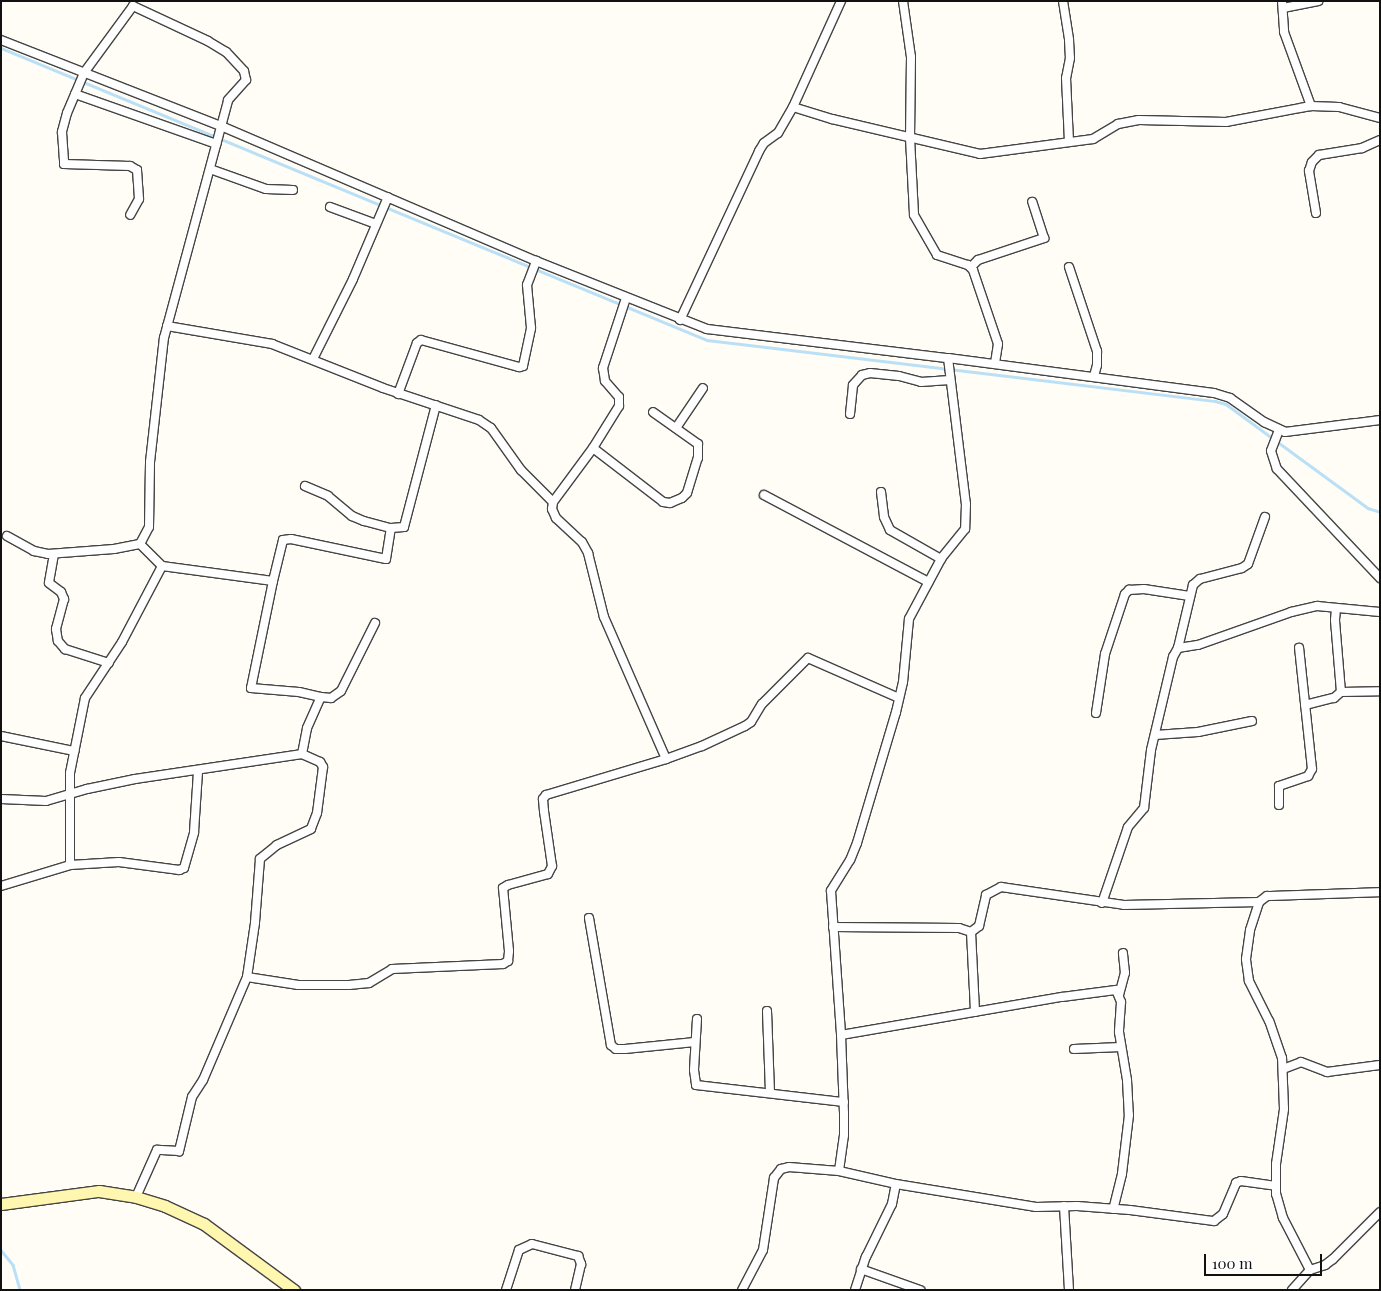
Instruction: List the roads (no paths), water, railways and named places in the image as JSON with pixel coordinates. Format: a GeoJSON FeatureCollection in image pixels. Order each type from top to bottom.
{"type":"FeatureCollection","features":[{"type":"Feature","properties":{"kind":"street"},"geometry":{"type":"LineString","coordinates":[[680,320],[759,151],[764,143],[778,133],[793,107],[841,1]]}},
{"type":"Feature","properties":{"kind":"street"},"geometry":{"type":"LineString","coordinates":[[903,1],[911,57],[910,138],[916,219],[937,255],[971,267]]}},
{"type":"Feature","properties":{"kind":"street"},"geometry":{"type":"LineString","coordinates":[[1063,1],[1070,58],[1066,78],[1069,142]]}},
{"type":"Feature","properties":{"kind":"street"},"geometry":{"type":"LineString","coordinates":[[1311,106],[1284,32],[1282,5],[1318,1]]}},
{"type":"Feature","properties":{"kind":"street"},"geometry":{"type":"LineString","coordinates":[[130,215],[139,199],[137,170],[130,166],[64,164],[62,125],[84,75],[133,6],[141,8],[208,41],[226,52],[244,71],[246,80],[228,100],[167,326],[150,462],[149,527],[140,544]]}},
{"type":"Feature","properties":{"kind":"street"},"geometry":{"type":"LineString","coordinates":[[1,40],[388,197],[535,263],[680,320],[721,333],[995,364],[1214,392],[1230,398],[1278,433],[1309,431],[1380,420]]}},
{"type":"Feature","properties":{"kind":"street"},"geometry":{"type":"LineString","coordinates":[[77,91],[216,143]]}},
{"type":"Feature","properties":{"kind":"street"},"geometry":{"type":"LineString","coordinates":[[793,107],[974,154],[1093,139],[1118,124],[1129,121],[1226,122],[1311,106],[1346,108],[1380,118]]}},
{"type":"Feature","properties":{"kind":"street"},"geometry":{"type":"LineString","coordinates":[[1316,213],[1309,171],[1312,162],[1319,155],[1362,148],[1380,140]]}},
{"type":"Feature","properties":{"kind":"street"},"geometry":{"type":"LineString","coordinates":[[210,169],[266,189],[292,190]]}},
{"type":"Feature","properties":{"kind":"street"},"geometry":{"type":"LineString","coordinates":[[313,359],[353,279],[388,197]]}},
{"type":"Feature","properties":{"kind":"street"},"geometry":{"type":"LineString","coordinates":[[971,267],[978,260],[1044,238],[1032,202]]}},
{"type":"Feature","properties":{"kind":"street"},"geometry":{"type":"LineString","coordinates":[[330,207],[376,224]]}},
{"type":"Feature","properties":{"kind":"street"},"geometry":{"type":"LineString","coordinates":[[398,394],[417,343],[421,340],[519,367],[523,366],[531,328],[528,278],[535,263]]}},
{"type":"Feature","properties":{"kind":"street"},"geometry":{"type":"LineString","coordinates":[[971,267],[998,344],[995,364]]}},
{"type":"Feature","properties":{"kind":"street"},"geometry":{"type":"LineString","coordinates":[[1069,267],[1097,351],[1098,365],[1094,376]]}},
{"type":"Feature","properties":{"kind":"street"},"geometry":{"type":"LineString","coordinates":[[626,298],[619,314],[604,368],[605,381],[619,397],[619,406],[593,448],[553,502],[553,514],[573,532],[588,553],[604,617],[666,759]]}},
{"type":"Feature","properties":{"kind":"street"},"geometry":{"type":"LineString","coordinates":[[167,326],[272,344],[398,394],[436,405],[488,424],[521,470],[553,502]]}},
{"type":"Feature","properties":{"kind":"street"},"geometry":{"type":"LineString","coordinates":[[839,1171],[844,1135],[844,1102],[832,886],[850,860],[857,843],[899,698],[903,682],[909,619],[941,559],[965,529],[966,514],[948,360]]}},
{"type":"Feature","properties":{"kind":"street"},"geometry":{"type":"LineString","coordinates":[[850,414],[854,385],[862,375],[870,373],[899,376],[921,382],[950,378]]}},
{"type":"Feature","properties":{"kind":"street"},"geometry":{"type":"LineString","coordinates":[[676,428],[703,388]]}},
{"type":"Feature","properties":{"kind":"street"},"geometry":{"type":"LineString","coordinates":[[305,486],[328,496],[352,516],[391,528],[400,528],[407,524],[436,405]]}},
{"type":"Feature","properties":{"kind":"street"},"geometry":{"type":"LineString","coordinates":[[593,448],[663,502],[670,503],[687,493],[699,454],[696,442],[653,412]]}},
{"type":"Feature","properties":{"kind":"street"},"geometry":{"type":"LineString","coordinates":[[1278,433],[1272,445],[1272,457],[1277,469],[1380,578]]}},
{"type":"Feature","properties":{"kind":"street"},"geometry":{"type":"LineString","coordinates":[[882,492],[884,518],[890,530],[941,559]]}},
{"type":"Feature","properties":{"kind":"street"},"geometry":{"type":"LineString","coordinates":[[764,495],[928,582]]}},
{"type":"Feature","properties":{"kind":"street"},"geometry":{"type":"LineString","coordinates":[[1102,903],[1128,827],[1144,808],[1155,735],[1173,657],[1178,648],[1193,585],[1200,579],[1242,568],[1248,564],[1265,518]]}},
{"type":"Feature","properties":{"kind":"street"},"geometry":{"type":"LineString","coordinates":[[375,623],[341,691],[330,698],[321,698],[299,692],[250,688],[283,540],[291,539],[386,559],[391,528]]}},
{"type":"Feature","properties":{"kind":"street"},"geometry":{"type":"LineString","coordinates":[[8,536],[40,553],[54,554],[114,549],[140,544]]}},
{"type":"Feature","properties":{"kind":"street"},"geometry":{"type":"LineString","coordinates":[[140,544],[162,566],[273,581]]}},
{"type":"Feature","properties":{"kind":"street"},"geometry":{"type":"LineString","coordinates":[[54,554],[49,583],[61,592],[64,599],[56,629],[58,641],[65,649],[109,663]]}},
{"type":"Feature","properties":{"kind":"street"},"geometry":{"type":"LineString","coordinates":[[70,865],[70,773],[85,698],[109,663],[143,605],[162,566]]}},
{"type":"Feature","properties":{"kind":"street"},"geometry":{"type":"LineString","coordinates":[[1096,713],[1105,654],[1125,594],[1129,590],[1144,589],[1189,596]]}},
{"type":"Feature","properties":{"kind":"street"},"geometry":{"type":"LineString","coordinates":[[1178,648],[1198,645],[1291,612],[1317,606],[1380,612]]}},
{"type":"Feature","properties":{"kind":"street"},"geometry":{"type":"LineString","coordinates":[[1336,608],[1341,692]]}},
{"type":"Feature","properties":{"kind":"street"},"geometry":{"type":"LineString","coordinates":[[1279,805],[1280,786],[1308,776],[1312,769],[1299,648]]}},
{"type":"Feature","properties":{"kind":"street"},"geometry":{"type":"LineString","coordinates":[[247,978],[298,985],[349,986],[369,983],[392,969],[503,964],[508,961],[509,952],[503,888],[548,874],[552,866],[544,811],[543,799],[546,795],[666,759],[702,746],[751,722],[762,704],[808,658],[899,698]]}},
{"type":"Feature","properties":{"kind":"street"},"geometry":{"type":"LineString","coordinates":[[1305,705],[1334,698],[1341,692],[1380,691]]}},
{"type":"Feature","properties":{"kind":"street"},"geometry":{"type":"LineString","coordinates":[[302,754],[307,728],[321,698]]}},
{"type":"Feature","properties":{"kind":"street"},"geometry":{"type":"LineString","coordinates":[[1155,735],[1198,732],[1252,721]]}},
{"type":"Feature","properties":{"kind":"street"},"geometry":{"type":"LineString","coordinates":[[1,736],[74,751]]}},
{"type":"Feature","properties":{"kind":"street"},"geometry":{"type":"LineString","coordinates":[[1,799],[38,802],[135,779],[198,771],[249,760],[302,754],[320,762],[323,767],[314,824],[306,833],[277,845],[260,859],[255,923],[247,978],[203,1080],[192,1097],[178,1151],[157,1150],[136,1197]]}},
{"type":"Feature","properties":{"kind":"street"},"geometry":{"type":"LineString","coordinates":[[1,886],[70,865],[119,862],[179,870],[184,868],[194,832],[198,771]]}},
{"type":"Feature","properties":{"kind":"street"},"geometry":{"type":"LineString","coordinates":[[971,932],[979,926],[986,895],[996,888],[1102,903],[1140,905],[1259,902],[1267,896],[1380,892]]}},
{"type":"Feature","properties":{"kind":"street"},"geometry":{"type":"LineString","coordinates":[[1259,902],[1248,938],[1247,970],[1251,988],[1276,1037],[1283,1069],[1284,1109],[1276,1164],[1276,1186],[1280,1210],[1310,1270]]}},
{"type":"Feature","properties":{"kind":"street"},"geometry":{"type":"LineString","coordinates":[[589,918],[611,1045],[616,1049],[625,1049],[695,1042]]}},
{"type":"Feature","properties":{"kind":"street"},"geometry":{"type":"LineString","coordinates":[[833,927],[959,928],[971,932]]}},
{"type":"Feature","properties":{"kind":"street"},"geometry":{"type":"LineString","coordinates":[[971,932],[975,1012]]}},
{"type":"Feature","properties":{"kind":"street"},"geometry":{"type":"LineString","coordinates":[[1113,1209],[1122,1174],[1129,1126],[1119,995],[1125,974],[1123,953]]}},
{"type":"Feature","properties":{"kind":"street"},"geometry":{"type":"LineString","coordinates":[[841,1035],[1109,990],[1116,990],[1119,995]]}},
{"type":"Feature","properties":{"kind":"street"},"geometry":{"type":"LineString","coordinates":[[767,1011],[770,1092]]}},
{"type":"Feature","properties":{"kind":"street"},"geometry":{"type":"LineString","coordinates":[[697,1019],[694,1075],[696,1085],[844,1102]]}},
{"type":"Feature","properties":{"kind":"street"},"geometry":{"type":"LineString","coordinates":[[1074,1049],[1122,1047]]}},
{"type":"Feature","properties":{"kind":"street"},"geometry":{"type":"LineString","coordinates":[[1283,1069],[1301,1062],[1327,1072],[1380,1065]]}},
{"type":"Feature","properties":{"kind":"street"},"geometry":{"type":"LineString","coordinates":[[742,1290],[764,1250],[774,1178],[781,1169],[789,1167],[839,1171],[896,1184],[1036,1207],[1064,1206],[1113,1209],[1214,1221],[1223,1214],[1236,1183],[1241,1181],[1276,1186]]}},
{"type":"Feature","properties":{"kind":"street"},"geometry":{"type":"LineString","coordinates":[[855,1290],[862,1269],[892,1204],[896,1184]]}},
{"type":"Feature","properties":{"kind":"street"},"geometry":{"type":"LineString","coordinates":[[1,1204],[99,1191],[136,1197],[165,1206],[204,1224],[289,1288]]}},
{"type":"Feature","properties":{"kind":"street"},"geometry":{"type":"LineString","coordinates":[[1064,1206],[1069,1290]]}},
{"type":"Feature","properties":{"kind":"street"},"geometry":{"type":"LineString","coordinates":[[1292,1290],[1310,1270],[1333,1259],[1380,1212]]}},
{"type":"Feature","properties":{"kind":"street"},"geometry":{"type":"LineString","coordinates":[[506,1290],[519,1250],[532,1244],[578,1256],[581,1264],[575,1290]]}},
{"type":"Feature","properties":{"kind":"street"},"geometry":{"type":"LineString","coordinates":[[862,1269],[920,1290]]}},
{"type":"Feature","properties":{"kind":"waterway"},"geometry":{"type":"LineString","coordinates":[[1,48],[707,340],[1215,401],[1226,404],[1368,508],[1380,512]]}},
{"type":"Feature","properties":{"kind":"waterway"},"geometry":{"type":"LineString","coordinates":[[1,1250],[13,1265],[20,1290]]}}]}
